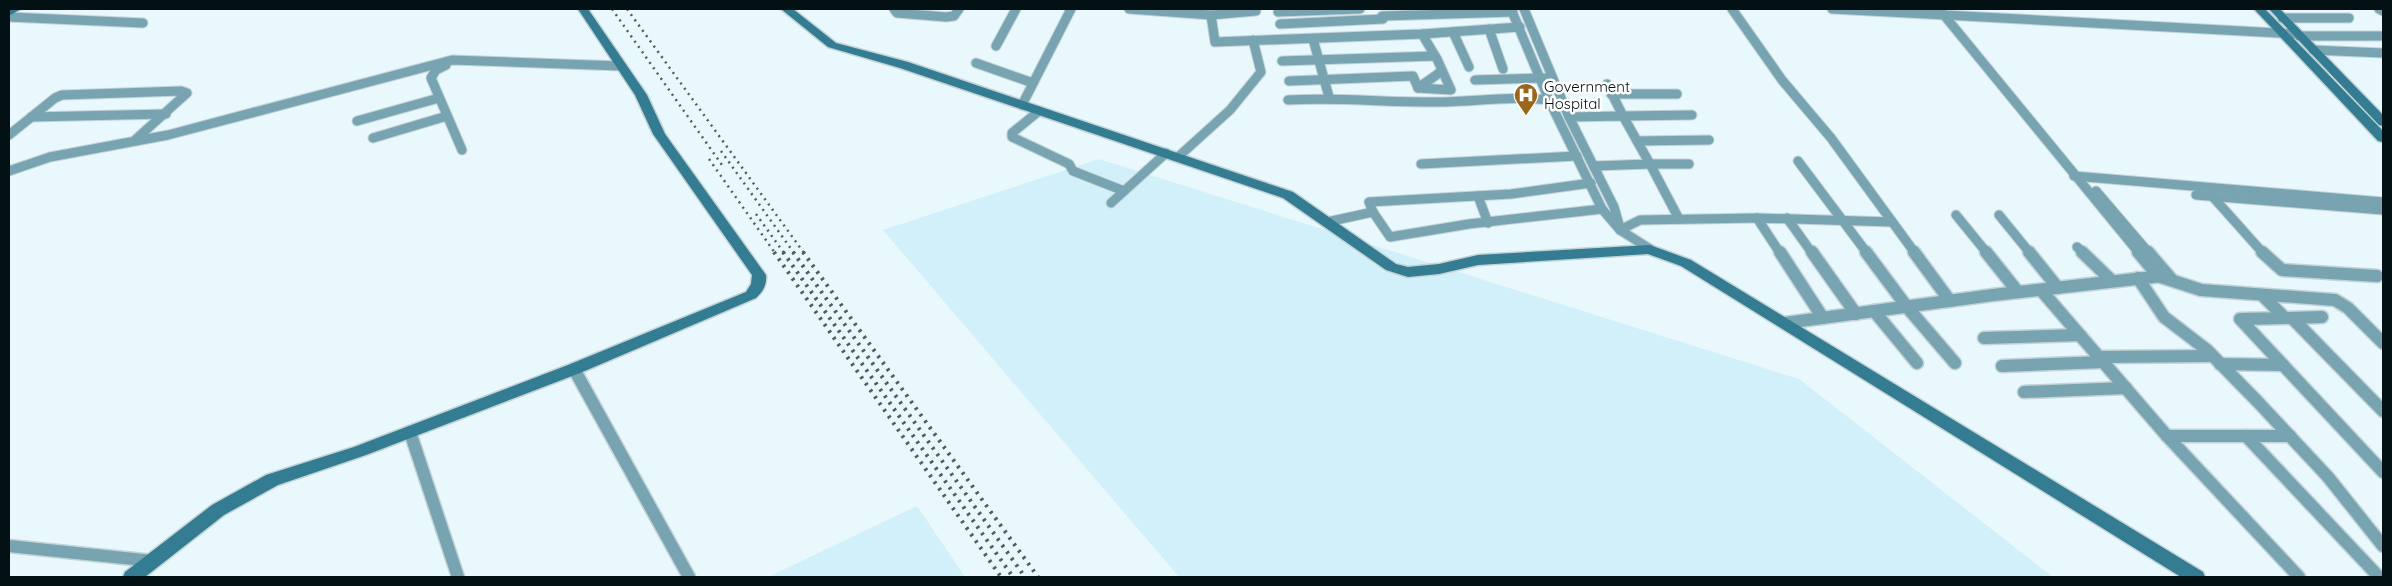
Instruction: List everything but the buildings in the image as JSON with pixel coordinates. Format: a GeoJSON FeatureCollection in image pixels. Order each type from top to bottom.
{"type":"FeatureCollection","features":[{"type":"Feature","properties":{"kind":"street"},"geometry":{"type":"LineString","coordinates":[[9,13],[15,9]]}},
{"type":"Feature","properties":{"kind":"street"},"geometry":{"type":"LineString","coordinates":[[132,577],[240,496],[272,480],[410,432],[574,369],[751,295],[760,283],[759,275],[660,134],[641,95],[583,9]]}},
{"type":"Feature","properties":{"kind":"street"},"geometry":{"type":"LineString","coordinates":[[788,9],[821,38],[832,45],[904,65],[1288,195],[1391,268],[1408,272],[1439,269],[1478,260],[1650,249]]}},
{"type":"Feature","properties":{"kind":"street"},"geometry":{"type":"LineString","coordinates":[[894,9],[897,13],[946,17],[954,16],[959,9]]}},
{"type":"Feature","properties":{"kind":"street"},"geometry":{"type":"LineString","coordinates":[[996,46],[1016,9]]}},
{"type":"Feature","properties":{"kind":"street"},"geometry":{"type":"LineString","coordinates":[[1022,105],[1071,9]]}},
{"type":"Feature","properties":{"kind":"street"},"geometry":{"type":"LineString","coordinates":[[1129,9],[1211,15],[1256,11]]}},
{"type":"Feature","properties":{"kind":"street"},"geometry":{"type":"LineString","coordinates":[[1282,39],[1278,10],[1360,9]]}},
{"type":"Feature","properties":{"kind":"street"},"geometry":{"type":"LineString","coordinates":[[1524,9],[1569,117],[1614,207],[1620,230]]}},
{"type":"Feature","properties":{"kind":"street"},"geometry":{"type":"LineString","coordinates":[[1732,9],[1782,80],[1830,138],[1950,301]]}},
{"type":"Feature","properties":{"kind":"street"},"geometry":{"type":"LineString","coordinates":[[1832,9],[2026,11],[2383,36]]}},
{"type":"Feature","properties":{"kind":"street"},"geometry":{"type":"LineString","coordinates":[[1927,9],[2288,29],[2349,18],[2336,9]]}},
{"type":"Feature","properties":{"kind":"street"},"geometry":{"type":"LineString","coordinates":[[2259,9],[2288,29],[2313,50],[2383,122]]}},
{"type":"Feature","properties":{"kind":"street"},"geometry":{"type":"LineString","coordinates":[[2274,9],[2288,29],[2383,138]]}},
{"type":"Feature","properties":{"kind":"street"},"geometry":{"type":"LineString","coordinates":[[2379,9],[2383,12]]}},
{"type":"Feature","properties":{"kind":"street"},"geometry":{"type":"LineString","coordinates":[[1280,24],[1381,15],[1512,10],[1549,100],[1602,209],[1620,230],[1650,249],[1686,263],[2196,577]]}},
{"type":"Feature","properties":{"kind":"street"},"geometry":{"type":"LineString","coordinates":[[1945,11],[2163,276],[2176,285],[2208,291],[2264,297],[2335,300],[2348,308],[2383,343]]}},
{"type":"Feature","properties":{"kind":"street"},"geometry":{"type":"LineString","coordinates":[[1211,15],[1215,42],[1390,36],[1520,27]]}},
{"type":"Feature","properties":{"kind":"street"},"geometry":{"type":"LineString","coordinates":[[1381,15],[1390,36]]}},
{"type":"Feature","properties":{"kind":"street"},"geometry":{"type":"LineString","coordinates":[[9,17],[143,22]]}},
{"type":"Feature","properties":{"kind":"street"},"geometry":{"type":"LineString","coordinates":[[1489,29],[1503,68]]}},
{"type":"Feature","properties":{"kind":"street"},"geometry":{"type":"LineString","coordinates":[[1453,32],[1469,66]]}},
{"type":"Feature","properties":{"kind":"street"},"geometry":{"type":"LineString","coordinates":[[1418,88],[1451,90],[1422,34]]}},
{"type":"Feature","properties":{"kind":"street"},"geometry":{"type":"LineString","coordinates":[[1313,39],[1329,97]]}},
{"type":"Feature","properties":{"kind":"street"},"geometry":{"type":"LineString","coordinates":[[1110,203],[1230,110],[1261,72],[1253,40]]}},
{"type":"Feature","properties":{"kind":"street"},"geometry":{"type":"LineString","coordinates":[[2313,50],[2379,53],[2383,60]]}},
{"type":"Feature","properties":{"kind":"street"},"geometry":{"type":"LineString","coordinates":[[1282,61],[1435,56]]}},
{"type":"Feature","properties":{"kind":"street"},"geometry":{"type":"LineString","coordinates":[[9,171],[50,157],[173,133],[465,58],[621,66]]}},
{"type":"Feature","properties":{"kind":"street"},"geometry":{"type":"LineString","coordinates":[[462,150],[431,78],[432,74],[444,66],[465,58]]}},
{"type":"Feature","properties":{"kind":"street"},"geometry":{"type":"LineString","coordinates":[[976,63],[1033,83]]}},
{"type":"Feature","properties":{"kind":"street"},"geometry":{"type":"LineString","coordinates":[[1418,88],[1442,71]]}},
{"type":"Feature","properties":{"kind":"street"},"geometry":{"type":"LineString","coordinates":[[1289,81],[1413,76],[1418,88]]}},
{"type":"Feature","properties":{"kind":"street"},"geometry":{"type":"LineString","coordinates":[[1475,80],[1553,78]]}},
{"type":"Feature","properties":{"kind":"street"},"geometry":{"type":"LineString","coordinates":[[1607,84],[1622,116],[1638,141],[1679,218]]}},
{"type":"Feature","properties":{"kind":"street"},"geometry":{"type":"LineString","coordinates":[[9,135],[55,98],[66,95],[181,91],[188,93],[133,141]]}},
{"type":"Feature","properties":{"kind":"street"},"geometry":{"type":"LineString","coordinates":[[1611,94],[1677,94]]}},
{"type":"Feature","properties":{"kind":"street"},"geometry":{"type":"LineString","coordinates":[[1288,100],[1329,97],[1414,102],[1505,98],[1549,100]]}},
{"type":"Feature","properties":{"kind":"street"},"geometry":{"type":"LineString","coordinates":[[357,121],[440,98]]}},
{"type":"Feature","properties":{"kind":"street"},"geometry":{"type":"LineString","coordinates":[[1039,110],[1012,133],[1012,137],[1069,164],[1075,172],[1124,191]]}},
{"type":"Feature","properties":{"kind":"street"},"geometry":{"type":"LineString","coordinates":[[31,117],[166,114]]}},
{"type":"Feature","properties":{"kind":"street"},"geometry":{"type":"LineString","coordinates":[[1569,117],[1692,115]]}},
{"type":"Feature","properties":{"kind":"street"},"geometry":{"type":"LineString","coordinates":[[373,138],[447,116]]}},
{"type":"Feature","properties":{"kind":"street"},"geometry":{"type":"LineString","coordinates":[[1638,141],[1709,140]]}},
{"type":"Feature","properties":{"kind":"street"},"geometry":{"type":"LineString","coordinates":[[1421,164],[1577,156]]}},
{"type":"Feature","properties":{"kind":"street"},"geometry":{"type":"LineString","coordinates":[[1798,161],[1846,222],[1907,307],[1955,363]]}},
{"type":"Feature","properties":{"kind":"street"},"geometry":{"type":"LineString","coordinates":[[1594,166],[1689,164]]}},
{"type":"Feature","properties":{"kind":"street"},"geometry":{"type":"LineString","coordinates":[[2083,181],[2213,197],[2383,210]]}},
{"type":"Feature","properties":{"kind":"street"},"geometry":{"type":"LineString","coordinates":[[2083,181],[2383,202]]}},
{"type":"Feature","properties":{"kind":"street"},"geometry":{"type":"LineString","coordinates":[[1591,183],[1478,196],[1369,202],[1373,212],[1390,237],[1447,226],[1602,209]]}},
{"type":"Feature","properties":{"kind":"street"},"geometry":{"type":"LineString","coordinates":[[1478,196],[1488,223]]}},
{"type":"Feature","properties":{"kind":"street"},"geometry":{"type":"LineString","coordinates":[[2213,197],[2271,262],[2282,270],[2377,276]]}},
{"type":"Feature","properties":{"kind":"street"},"geometry":{"type":"LineString","coordinates":[[1327,222],[1373,212]]}},
{"type":"Feature","properties":{"kind":"street"},"geometry":{"type":"LineString","coordinates":[[1999,214],[2058,288]]}},
{"type":"Feature","properties":{"kind":"street"},"geometry":{"type":"LineString","coordinates":[[1956,215],[2018,292]]}},
{"type":"Feature","properties":{"kind":"street"},"geometry":{"type":"LineString","coordinates":[[1620,230],[1640,220],[1679,218],[1787,218],[1846,222],[1892,222]]}},
{"type":"Feature","properties":{"kind":"street"},"geometry":{"type":"LineString","coordinates":[[1757,218],[1823,318]]}},
{"type":"Feature","properties":{"kind":"street"},"geometry":{"type":"LineString","coordinates":[[1787,218],[1856,314]]}},
{"type":"Feature","properties":{"kind":"street"},"geometry":{"type":"LineString","coordinates":[[2077,247],[2112,281]]}},
{"type":"Feature","properties":{"kind":"street"},"geometry":{"type":"LineString","coordinates":[[1785,323],[2018,292],[2163,276]]}},
{"type":"Feature","properties":{"kind":"street"},"geometry":{"type":"LineString","coordinates":[[2138,278],[2164,317],[2216,360],[2290,436],[2378,532],[2383,546]]}},
{"type":"Feature","properties":{"kind":"street"},"geometry":{"type":"LineString","coordinates":[[2041,290],[2166,436],[2229,500],[2299,577]]}},
{"type":"Feature","properties":{"kind":"street"},"geometry":{"type":"LineString","coordinates":[[2264,297],[2383,411]]}},
{"type":"Feature","properties":{"kind":"street"},"geometry":{"type":"LineString","coordinates":[[1874,311],[1917,363]]}},
{"type":"Feature","properties":{"kind":"street"},"geometry":{"type":"LineString","coordinates":[[2322,317],[2240,319],[2346,430],[2383,472]]}},
{"type":"Feature","properties":{"kind":"street"},"geometry":{"type":"LineString","coordinates":[[1984,338],[2080,335]]}},
{"type":"Feature","properties":{"kind":"street"},"geometry":{"type":"LineString","coordinates":[[2002,366],[2101,360],[2216,360],[2283,365]]}},
{"type":"Feature","properties":{"kind":"street"},"geometry":{"type":"LineString","coordinates":[[574,369],[689,577]]}},
{"type":"Feature","properties":{"kind":"street"},"geometry":{"type":"LineString","coordinates":[[2024,392],[2126,388]]}},
{"type":"Feature","properties":{"kind":"street"},"geometry":{"type":"LineString","coordinates":[[410,432],[458,577]]}},
{"type":"Feature","properties":{"kind":"street"},"geometry":{"type":"LineString","coordinates":[[2166,436],[2290,436]]}},
{"type":"Feature","properties":{"kind":"street"},"geometry":{"type":"LineString","coordinates":[[2246,436],[2380,577]]}},
{"type":"Feature","properties":{"kind":"street"},"geometry":{"type":"LineString","coordinates":[[9,546],[153,561]]}},
{"type":"Feature","properties":{"kind":"shaded area"},"geometry":{"type":"Polygon","coordinates":[[[1099,159],[1799,379],[2053,577],[1179,577],[883,230],[1099,159]]]}},
{"type":"Feature","properties":{"kind":"shaded area"},"geometry":{"type":"Polygon","coordinates":[[[917,506],[965,577],[768,577],[917,506]]]}},
{"type":"Feature","properties":{"kind":"railway"},"geometry":{"type":"LineString","coordinates":[[612,9],[722,165]]}},
{"type":"Feature","properties":{"kind":"railway"},"geometry":{"type":"LineString","coordinates":[[627,9],[804,253]]}},
{"type":"Feature","properties":{"kind":"railway"},"geometry":{"type":"LineString","coordinates":[[721,151],[794,253]]}},
{"type":"Feature","properties":{"kind":"railway"},"geometry":{"type":"LineString","coordinates":[[709,159],[775,253]]}},
{"type":"Feature","properties":{"kind":"railway"},"geometry":{"type":"LineString","coordinates":[[756,214],[784,253]]}},
{"type":"Feature","properties":{"kind":"railway"},"geometry":{"type":"LineString","coordinates":[[774,252],[1001,577]]}},
{"type":"Feature","properties":{"kind":"railway"},"geometry":{"type":"LineString","coordinates":[[783,252],[1013,577]]}},
{"type":"Feature","properties":{"kind":"railway"},"geometry":{"type":"LineString","coordinates":[[793,252],[1025,577]]}},
{"type":"Feature","properties":{"kind":"railway"},"geometry":{"type":"LineString","coordinates":[[803,252],[1038,577]]}},
{"type":"Feature","properties":{"kind":"place","name":"Government Hospital"},"geometry":{"type":"Point","coordinates":[1526,116]}}]}
